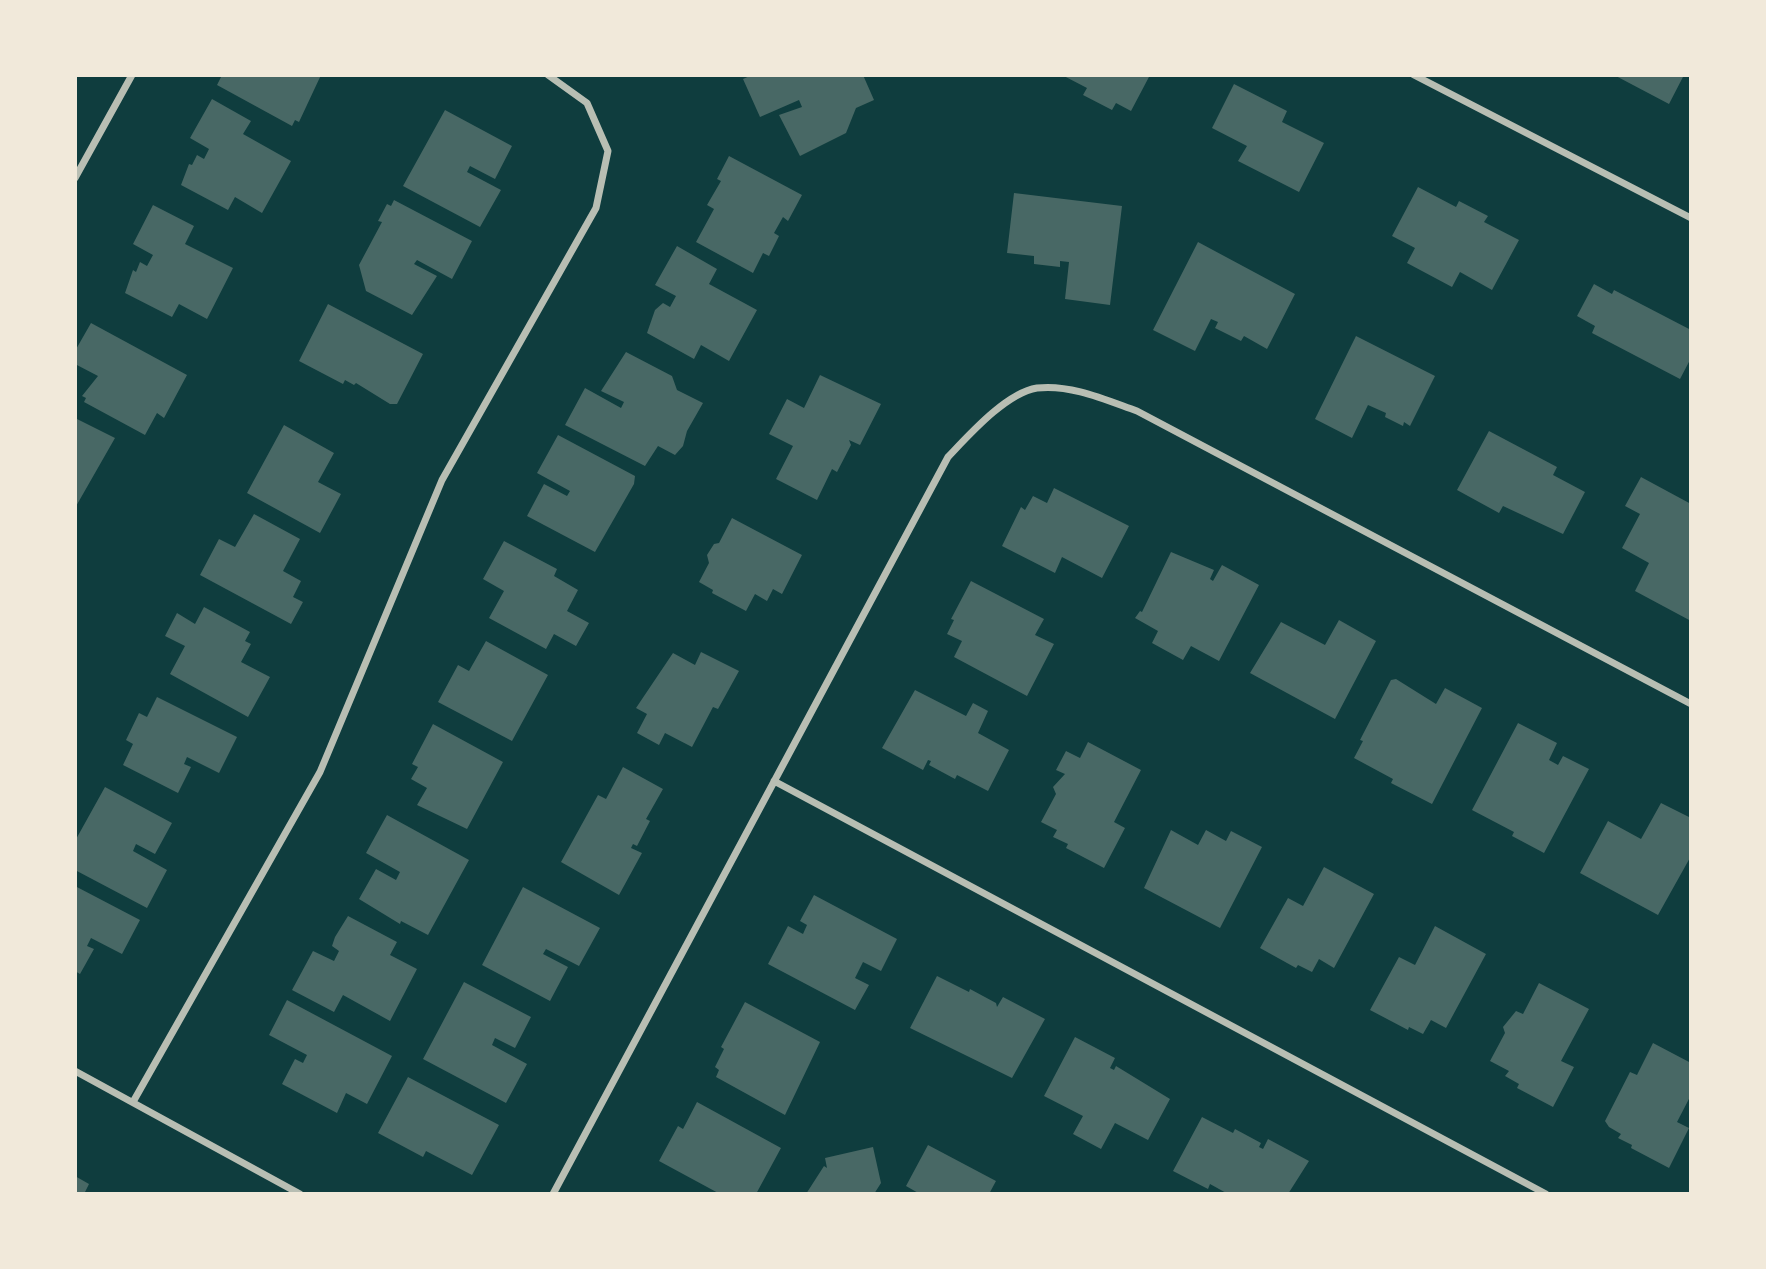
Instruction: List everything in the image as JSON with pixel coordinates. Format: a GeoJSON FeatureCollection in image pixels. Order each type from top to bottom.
{"type":"FeatureCollection","features":[{"type":"Feature","properties":{"kind":"street"},"geometry":{"type":"LineString","coordinates":[[75,178],[132,75]]}},
{"type":"Feature","properties":{"kind":"street"},"geometry":{"type":"LineString","coordinates":[[133,1102],[320,772],[442,481],[596,208],[608,151],[587,103],[548,75]]}},
{"type":"Feature","properties":{"kind":"street"},"geometry":{"type":"LineString","coordinates":[[1414,75],[1691,218]]}},
{"type":"Feature","properties":{"kind":"street"},"geometry":{"type":"LineString","coordinates":[[553,1194],[948,457],[991,412],[1036,388],[1085,392],[1137,411],[1691,705]]}},
{"type":"Feature","properties":{"kind":"street"},"geometry":{"type":"LineString","coordinates":[[774,781],[1546,1194]]}},
{"type":"Feature","properties":{"kind":"street"},"geometry":{"type":"LineString","coordinates":[[75,1071],[300,1194]]}},
{"type":"Feature","properties":{"kind":"building"},"geometry":{"type":"Polygon","coordinates":[[[222,75],[321,75],[299,122],[295,120],[292,126],[217,85],[222,75]]]}},
{"type":"Feature","properties":{"kind":"building"},"geometry":{"type":"Polygon","coordinates":[[[752,75],[863,75],[874,100],[856,108],[846,133],[800,156],[779,115],[802,107],[799,100],[760,117],[743,79],[752,75]]]}},
{"type":"Feature","properties":{"kind":"building"},"geometry":{"type":"Polygon","coordinates":[[[1062,75],[1150,75],[1131,111],[1116,103],[1112,110],[1083,95],[1087,88],[1062,75]]]}},
{"type":"Feature","properties":{"kind":"building"},"geometry":{"type":"Polygon","coordinates":[[[1614,75],[1684,75],[1669,104],[1614,75]]]}},
{"type":"Feature","properties":{"kind":"building"},"geometry":{"type":"Polygon","coordinates":[[[1234,84],[1287,111],[1282,122],[1324,143],[1299,192],[1238,161],[1247,146],[1212,128],[1234,84]]]}},
{"type":"Feature","properties":{"kind":"building"},"geometry":{"type":"Polygon","coordinates":[[[212,99],[251,121],[243,134],[291,161],[262,213],[235,197],[228,210],[181,185],[189,164],[192,165],[197,155],[204,159],[209,149],[190,138],[212,99]]]}},
{"type":"Feature","properties":{"kind":"building"},"geometry":{"type":"Polygon","coordinates":[[[445,110],[512,146],[495,179],[470,166],[467,172],[501,190],[480,227],[403,186],[445,110]]]}},
{"type":"Feature","properties":{"kind":"building"},"geometry":{"type":"Polygon","coordinates":[[[729,156],[802,195],[788,221],[783,217],[774,233],[779,236],[769,256],[763,253],[753,273],[696,242],[714,209],[707,205],[721,181],[717,179],[729,156]]]}},
{"type":"Feature","properties":{"kind":"building"},"geometry":{"type":"Polygon","coordinates":[[[1418,187],[1456,207],[1459,201],[1488,216],[1484,222],[1519,240],[1492,290],[1460,272],[1452,287],[1407,263],[1415,248],[1392,236],[1418,187]]]}},
{"type":"Feature","properties":{"kind":"building"},"geometry":{"type":"Polygon","coordinates":[[[1014,193],[1122,206],[1110,305],[1065,299],[1069,262],[1060,261],[1060,267],[1034,264],[1034,256],[1007,253],[1014,193]]]}},
{"type":"Feature","properties":{"kind":"building"},"geometry":{"type":"Polygon","coordinates":[[[394,200],[472,241],[452,279],[417,260],[414,264],[437,276],[412,315],[366,291],[359,265],[382,222],[378,221],[387,204],[391,206],[394,200]]]}},
{"type":"Feature","properties":{"kind":"building"},"geometry":{"type":"Polygon","coordinates":[[[153,205],[194,226],[185,244],[233,268],[207,319],[179,304],[172,317],[125,293],[133,270],[136,272],[140,262],[147,266],[153,255],[133,244],[153,205]]]}},
{"type":"Feature","properties":{"kind":"building"},"geometry":{"type":"Polygon","coordinates":[[[1198,242],[1295,294],[1267,349],[1244,336],[1241,341],[1215,328],[1218,322],[1211,319],[1195,351],[1153,330],[1198,242]]]}},
{"type":"Feature","properties":{"kind":"building"},"geometry":{"type":"Polygon","coordinates":[[[677,246],[717,269],[709,284],[757,310],[729,361],[701,345],[694,359],[647,333],[655,310],[663,303],[670,307],[676,296],[655,285],[677,246]]]}},
{"type":"Feature","properties":{"kind":"building"},"geometry":{"type":"Polygon","coordinates":[[[1594,284],[1612,294],[1614,290],[1691,330],[1691,358],[1680,379],[1592,333],[1595,326],[1577,316],[1594,284]]]}},
{"type":"Feature","properties":{"kind":"building"},"geometry":{"type":"Polygon","coordinates":[[[328,304],[423,354],[397,404],[390,404],[356,383],[354,385],[345,380],[343,384],[299,361],[328,304]]]}},
{"type":"Feature","properties":{"kind":"building"},"geometry":{"type":"Polygon","coordinates":[[[91,323],[187,375],[164,418],[157,413],[145,435],[84,402],[86,398],[82,396],[98,376],[75,364],[75,351],[91,323]]]}},
{"type":"Feature","properties":{"kind":"building"},"geometry":{"type":"Polygon","coordinates":[[[1356,336],[1435,376],[1410,426],[1404,422],[1403,426],[1385,417],[1386,413],[1368,405],[1352,438],[1315,419],[1356,336]]]}},
{"type":"Feature","properties":{"kind":"building"},"geometry":{"type":"Polygon","coordinates":[[[626,352],[672,376],[677,390],[703,403],[687,431],[683,446],[675,455],[658,446],[645,466],[565,425],[585,388],[621,408],[624,402],[601,391],[626,352]]]}},
{"type":"Feature","properties":{"kind":"building"},"geometry":{"type":"Polygon","coordinates":[[[820,375],[881,404],[860,445],[849,440],[851,445],[837,472],[832,469],[817,500],[776,479],[793,446],[769,434],[787,399],[804,408],[820,375]]]}},
{"type":"Feature","properties":{"kind":"building"},"geometry":{"type":"Polygon","coordinates":[[[75,418],[115,438],[75,508],[75,418]]]}},
{"type":"Feature","properties":{"kind":"building"},"geometry":{"type":"Polygon","coordinates":[[[284,425],[334,453],[318,482],[341,494],[320,533],[247,493],[284,425]]]}},
{"type":"Feature","properties":{"kind":"building"},"geometry":{"type":"Polygon","coordinates":[[[1489,431],[1557,467],[1553,475],[1585,492],[1563,534],[1503,506],[1499,513],[1457,490],[1489,431]]]}},
{"type":"Feature","properties":{"kind":"building"},"geometry":{"type":"Polygon","coordinates":[[[558,435],[635,476],[634,484],[595,552],[527,516],[544,484],[567,496],[570,491],[537,473],[558,435]]]}},
{"type":"Feature","properties":{"kind":"building"},"geometry":{"type":"Polygon","coordinates":[[[1641,477],[1691,504],[1691,621],[1635,591],[1649,563],[1622,548],[1640,514],[1625,506],[1641,477]]]}},
{"type":"Feature","properties":{"kind":"building"},"geometry":{"type":"Polygon","coordinates":[[[1054,488],[1129,526],[1102,578],[1062,557],[1055,573],[1002,546],[1021,507],[1025,510],[1033,496],[1047,503],[1054,488]]]}},
{"type":"Feature","properties":{"kind":"building"},"geometry":{"type":"Polygon","coordinates":[[[254,514],[300,539],[283,571],[301,581],[293,597],[303,602],[291,624],[200,575],[219,539],[235,547],[254,514]]]}},
{"type":"Feature","properties":{"kind":"building"},"geometry":{"type":"Polygon","coordinates":[[[732,518],[802,555],[782,594],[773,589],[767,601],[755,594],[746,611],[712,593],[713,590],[699,582],[709,563],[707,555],[714,544],[719,543],[732,518]]]}},
{"type":"Feature","properties":{"kind":"building"},"geometry":{"type":"Polygon","coordinates":[[[504,541],[557,569],[554,576],[578,590],[567,611],[589,623],[576,646],[554,634],[546,649],[489,618],[504,591],[483,579],[504,541]]]}},
{"type":"Feature","properties":{"kind":"building"},"geometry":{"type":"Polygon","coordinates":[[[1171,552],[1214,570],[1210,579],[1213,581],[1222,565],[1259,585],[1219,661],[1191,646],[1183,660],[1152,643],[1158,631],[1135,618],[1142,612],[1171,552]]]}},
{"type":"Feature","properties":{"kind":"building"},"geometry":{"type":"Polygon","coordinates":[[[971,581],[1044,619],[1035,635],[1054,644],[1027,696],[954,657],[962,641],[947,634],[954,620],[951,619],[971,581]]]}},
{"type":"Feature","properties":{"kind":"building"},"geometry":{"type":"Polygon","coordinates":[[[204,607],[250,632],[245,641],[251,644],[241,662],[270,677],[248,717],[170,674],[185,646],[165,636],[177,613],[195,624],[204,607]]]}},
{"type":"Feature","properties":{"kind":"building"},"geometry":{"type":"Polygon","coordinates":[[[1339,620],[1376,641],[1335,719],[1250,673],[1281,622],[1325,645],[1339,620]]]}},
{"type":"Feature","properties":{"kind":"building"},"geometry":{"type":"Polygon","coordinates":[[[486,641],[548,675],[512,741],[438,702],[458,665],[469,671],[486,641]]]}},
{"type":"Feature","properties":{"kind":"building"},"geometry":{"type":"Polygon","coordinates":[[[701,652],[739,671],[718,709],[713,707],[692,747],[665,733],[659,745],[637,733],[647,714],[636,708],[673,653],[695,665],[701,652]]]}},
{"type":"Feature","properties":{"kind":"building"},"geometry":{"type":"Polygon","coordinates":[[[1396,679],[1436,704],[1445,688],[1482,708],[1432,804],[1391,783],[1393,779],[1354,758],[1363,741],[1360,740],[1391,680],[1396,679]]]}},
{"type":"Feature","properties":{"kind":"building"},"geometry":{"type":"Polygon","coordinates":[[[915,690],[966,716],[973,703],[988,711],[978,733],[1009,750],[988,791],[957,775],[955,779],[929,765],[931,761],[928,760],[923,770],[882,748],[915,690]]]}},
{"type":"Feature","properties":{"kind":"building"},"geometry":{"type":"Polygon","coordinates":[[[157,697],[237,737],[219,773],[187,757],[184,764],[191,767],[178,793],[123,765],[133,744],[126,740],[139,713],[147,717],[157,697]]]}},
{"type":"Feature","properties":{"kind":"building"},"geometry":{"type":"Polygon","coordinates":[[[1518,723],[1557,743],[1549,760],[1558,765],[1563,756],[1589,769],[1544,853],[1512,836],[1514,832],[1472,810],[1518,723]]]}},
{"type":"Feature","properties":{"kind":"building"},"geometry":{"type":"Polygon","coordinates":[[[433,724],[503,762],[467,829],[417,805],[427,788],[411,779],[418,767],[412,764],[433,724]]]}},
{"type":"Feature","properties":{"kind":"building"},"geometry":{"type":"Polygon","coordinates":[[[1088,742],[1141,770],[1114,822],[1125,828],[1104,868],[1066,848],[1068,844],[1053,837],[1057,830],[1041,822],[1056,794],[1053,787],[1065,774],[1056,770],[1066,751],[1080,758],[1088,742]]]}},
{"type":"Feature","properties":{"kind":"building"},"geometry":{"type":"Polygon","coordinates":[[[623,767],[663,789],[646,819],[650,821],[637,846],[633,844],[631,848],[642,853],[619,895],[561,862],[598,795],[606,799],[623,767]]]}},
{"type":"Feature","properties":{"kind":"building"},"geometry":{"type":"Polygon","coordinates":[[[105,787],[172,823],[155,854],[136,844],[133,851],[167,870],[147,908],[75,870],[75,841],[105,787]]]}},
{"type":"Feature","properties":{"kind":"building"},"geometry":{"type":"Polygon","coordinates":[[[1661,803],[1691,818],[1691,856],[1658,915],[1580,873],[1608,821],[1641,839],[1661,803]]]}},
{"type":"Feature","properties":{"kind":"building"},"geometry":{"type":"Polygon","coordinates":[[[387,815],[469,860],[428,935],[401,921],[400,924],[359,899],[376,869],[396,880],[400,872],[366,853],[387,815]]]}},
{"type":"Feature","properties":{"kind":"building"},"geometry":{"type":"Polygon","coordinates":[[[1171,830],[1198,845],[1206,830],[1226,841],[1231,831],[1262,847],[1220,928],[1144,888],[1171,830]]]}},
{"type":"Feature","properties":{"kind":"building"},"geometry":{"type":"Polygon","coordinates":[[[1324,867],[1374,894],[1334,968],[1319,959],[1312,972],[1298,965],[1296,968],[1260,948],[1288,898],[1303,906],[1324,867]]]}},
{"type":"Feature","properties":{"kind":"building"},"geometry":{"type":"Polygon","coordinates":[[[75,886],[140,920],[122,954],[91,938],[87,946],[94,949],[80,974],[75,971],[75,886]]]}},
{"type":"Feature","properties":{"kind":"building"},"geometry":{"type":"Polygon","coordinates":[[[523,887],[600,928],[579,966],[546,949],[543,954],[568,967],[550,1001],[482,965],[523,887]]]}},
{"type":"Feature","properties":{"kind":"building"},"geometry":{"type":"Polygon","coordinates":[[[814,895],[897,939],[881,971],[863,962],[855,978],[869,985],[855,1010],[768,964],[788,926],[803,934],[807,925],[800,921],[814,895]]]}},
{"type":"Feature","properties":{"kind":"building"},"geometry":{"type":"Polygon","coordinates":[[[348,916],[397,942],[390,955],[417,969],[390,1021],[343,995],[334,1012],[292,990],[313,951],[334,961],[339,951],[332,946],[348,916]]]}},
{"type":"Feature","properties":{"kind":"building"},"geometry":{"type":"Polygon","coordinates":[[[1435,926],[1486,954],[1446,1028],[1431,1020],[1423,1034],[1409,1027],[1408,1030],[1370,1010],[1399,957],[1415,965],[1435,926]]]}},
{"type":"Feature","properties":{"kind":"building"},"geometry":{"type":"Polygon","coordinates":[[[937,976],[969,992],[970,989],[996,1003],[997,1007],[1003,997],[1045,1019],[1012,1078],[910,1028],[937,976]]]}},
{"type":"Feature","properties":{"kind":"building"},"geometry":{"type":"Polygon","coordinates":[[[464,982],[531,1017],[515,1048],[495,1038],[492,1045],[527,1064],[506,1103],[423,1059],[464,982]]]}},
{"type":"Feature","properties":{"kind":"building"},"geometry":{"type":"Polygon","coordinates":[[[1539,983],[1589,1009],[1561,1061],[1574,1067],[1553,1107],[1517,1088],[1519,1084],[1505,1076],[1509,1071],[1490,1061],[1505,1033],[1503,1027],[1516,1011],[1523,1014],[1539,983]]]}},
{"type":"Feature","properties":{"kind":"building"},"geometry":{"type":"Polygon","coordinates":[[[287,1000],[392,1056],[367,1104],[346,1093],[337,1113],[282,1084],[295,1059],[303,1063],[307,1055],[269,1035],[287,1000]]]}},
{"type":"Feature","properties":{"kind":"building"},"geometry":{"type":"Polygon","coordinates":[[[745,1002],[820,1042],[785,1115],[716,1077],[719,1070],[715,1067],[724,1049],[721,1047],[745,1002]]]}},
{"type":"Feature","properties":{"kind":"building"},"geometry":{"type":"Polygon","coordinates":[[[1075,1037],[1115,1058],[1110,1068],[1114,1070],[1116,1066],[1170,1099],[1148,1140],[1115,1123],[1101,1149],[1073,1134],[1083,1116],[1044,1096],[1075,1037]]]}},
{"type":"Feature","properties":{"kind":"building"},"geometry":{"type":"Polygon","coordinates":[[[1653,1043],[1691,1063],[1691,1095],[1677,1122],[1689,1128],[1669,1168],[1631,1148],[1632,1145],[1618,1138],[1621,1134],[1609,1127],[1605,1121],[1630,1072],[1637,1075],[1653,1043]]]}},
{"type":"Feature","properties":{"kind":"building"},"geometry":{"type":"Polygon","coordinates":[[[408,1077],[499,1125],[472,1175],[426,1151],[423,1157],[378,1133],[408,1077]]]}},
{"type":"Feature","properties":{"kind":"building"},"geometry":{"type":"Polygon","coordinates":[[[697,1102],[781,1148],[756,1194],[720,1194],[659,1161],[678,1126],[683,1129],[697,1102]]]}},
{"type":"Feature","properties":{"kind":"building"},"geometry":{"type":"Polygon","coordinates":[[[1202,1117],[1233,1133],[1235,1129],[1261,1143],[1259,1147],[1263,1149],[1268,1139],[1309,1161],[1288,1194],[1228,1194],[1210,1184],[1208,1189],[1173,1171],[1202,1117]]]}},
{"type":"Feature","properties":{"kind":"building"},"geometry":{"type":"Polygon","coordinates":[[[928,1145],[996,1181],[989,1194],[920,1194],[906,1186],[928,1145]]]}},
{"type":"Feature","properties":{"kind":"building"},"geometry":{"type":"Polygon","coordinates":[[[873,1147],[881,1183],[874,1194],[806,1194],[824,1166],[827,1168],[825,1158],[873,1147]]]}},
{"type":"Feature","properties":{"kind":"building"},"geometry":{"type":"Polygon","coordinates":[[[75,1176],[89,1184],[84,1194],[75,1194],[75,1176]]]}}]}
